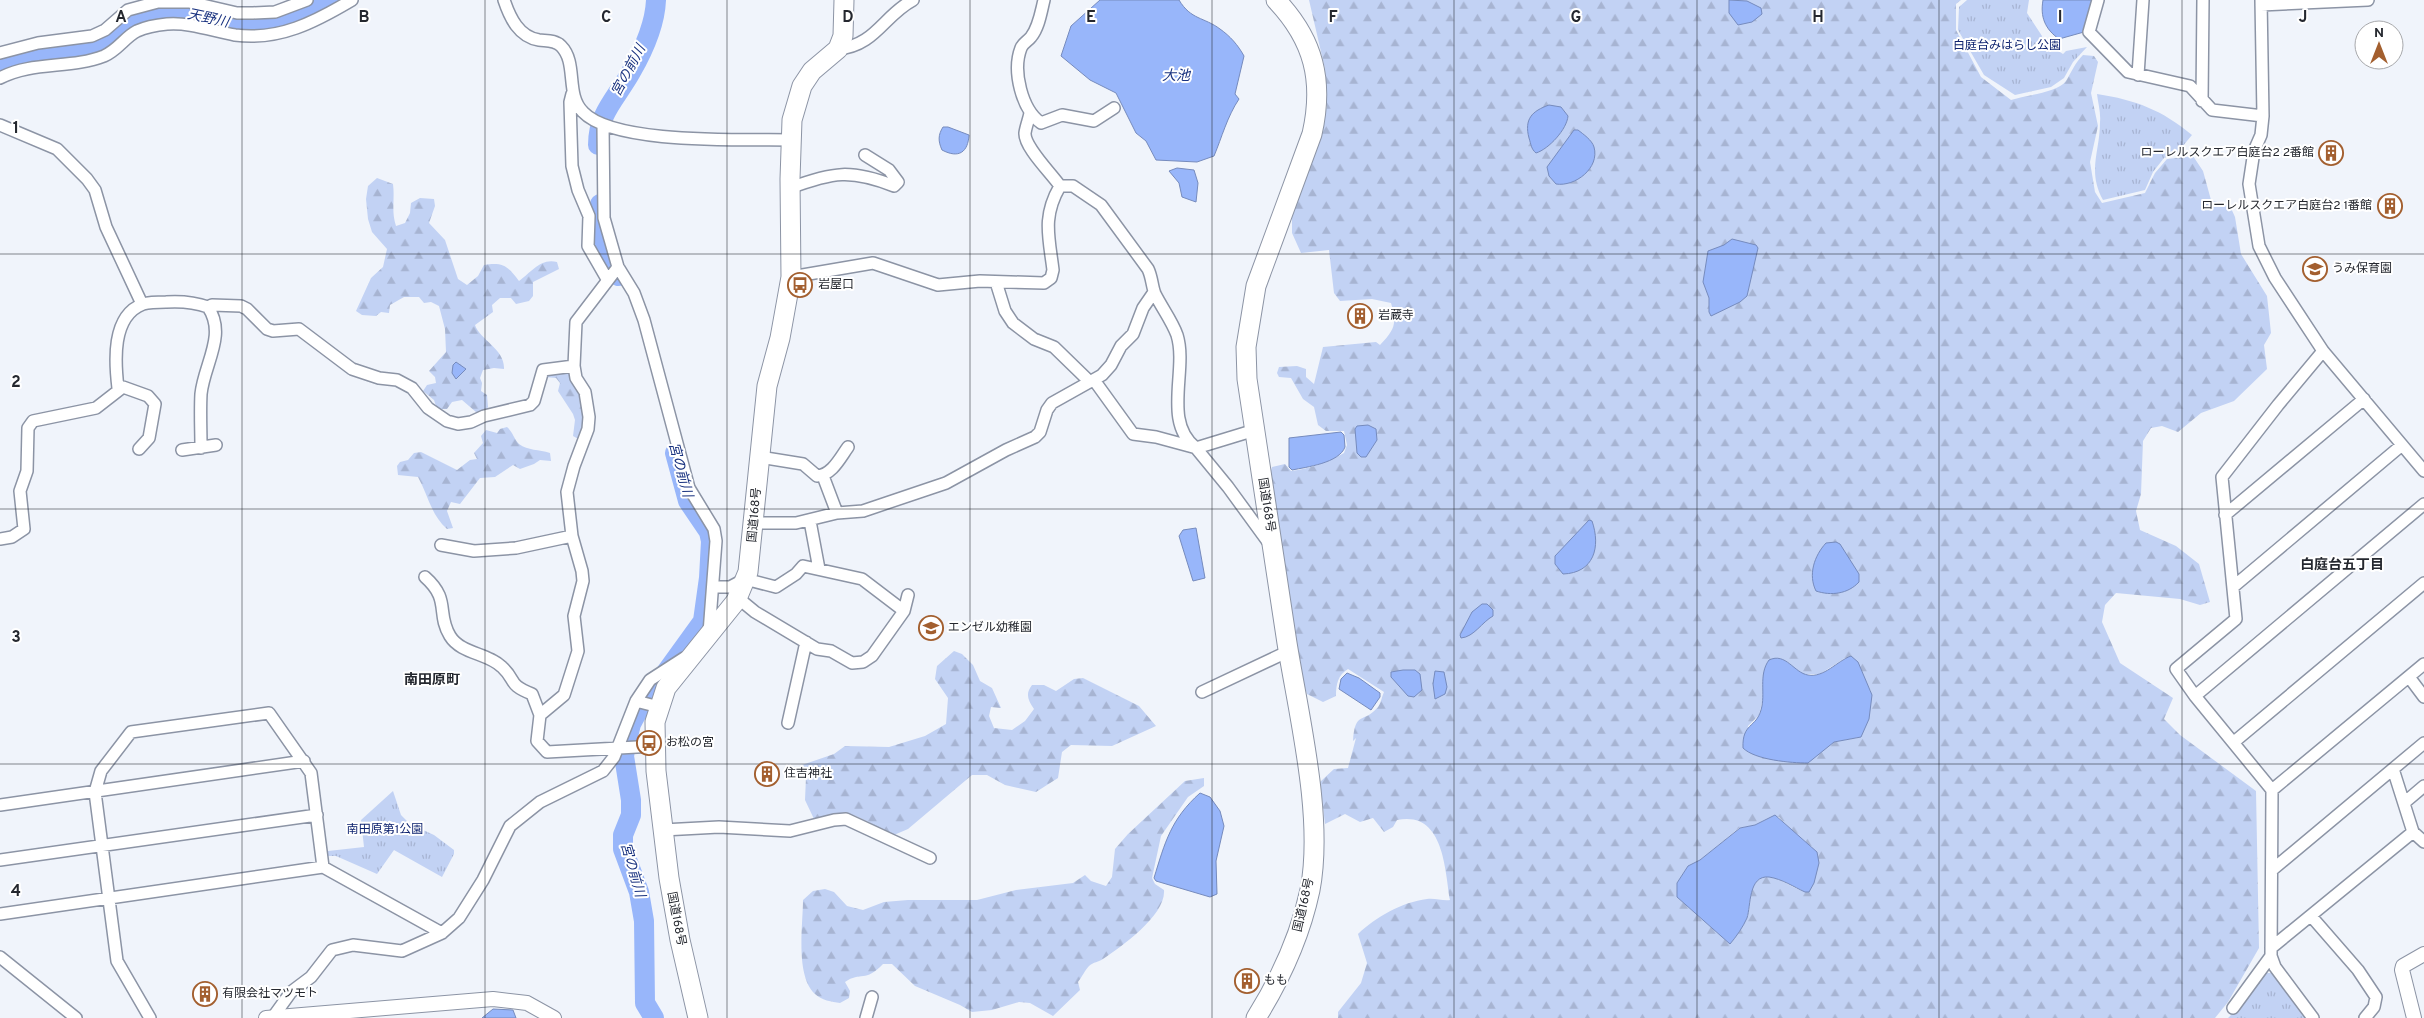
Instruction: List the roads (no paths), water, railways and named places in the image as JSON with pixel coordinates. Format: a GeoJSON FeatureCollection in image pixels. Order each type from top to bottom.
{"type":"FeatureCollection","features":[{"type":"Feature","properties":{"kind":"highway"},"geometry":{"type":"LineString","coordinates":[[838,49],[844,36],[844,0]]}},
{"type":"Feature","properties":{"kind":"highway","name":"国道168号"},"geometry":{"type":"LineString","coordinates":[[1256,1018],[1289,959],[1301,925],[1310,889],[1314,849],[1313,815],[1247,378],[1246,347],[1256,286],[1312,134],[1317,110],[1317,85],[1313,58],[1292,16],[1276,0]]}},
{"type":"Feature","properties":{"kind":"highway","name":"国道168号"},"geometry":{"type":"LineString","coordinates":[[698,1018],[680,940],[662,830],[655,746],[655,722],[666,688],[738,598],[746,579],[751,553],[767,386],[780,338],[791,277],[790,188],[792,120],[802,86],[812,71],[838,49]]}},
{"type":"Feature","properties":{"kind":"street"},"geometry":{"type":"LineString","coordinates":[[0,53],[38,43],[92,36],[104,30],[126,12],[142,5],[173,0],[237,12],[275,12],[307,0]]}},
{"type":"Feature","properties":{"kind":"street"},"geometry":{"type":"LineString","coordinates":[[0,78],[20,70],[104,56],[120,47],[136,32],[167,24],[236,35],[274,34],[305,26],[352,0]]}},
{"type":"Feature","properties":{"kind":"street"},"geometry":{"type":"LineString","coordinates":[[504,0],[513,20],[529,38],[553,41],[565,51],[575,103],[583,113],[600,124],[620,130],[682,137],[791,140]]}},
{"type":"Feature","properties":{"kind":"street"},"geometry":{"type":"LineString","coordinates":[[838,49],[849,48],[867,39],[903,6],[913,0]]}},
{"type":"Feature","properties":{"kind":"street"},"geometry":{"type":"LineString","coordinates":[[1044,0],[1035,31],[1022,47],[1018,61],[1019,78],[1025,105],[1030,113],[1041,123],[1062,115],[1094,122],[1114,108]]}},
{"type":"Feature","properties":{"kind":"street"},"geometry":{"type":"LineString","coordinates":[[2098,0],[2089,32],[2128,72],[2190,86],[2212,110],[2263,116]]}},
{"type":"Feature","properties":{"kind":"street"},"geometry":{"type":"LineString","coordinates":[[2138,75],[2143,0]]}},
{"type":"Feature","properties":{"kind":"street"},"geometry":{"type":"LineString","coordinates":[[2202,101],[2203,0]]}},
{"type":"Feature","properties":{"kind":"street"},"geometry":{"type":"LineString","coordinates":[[2368,0],[2261,2],[2263,116],[2261,135],[2254,151],[2249,184],[2259,246],[2275,278],[2323,351],[2424,471]]}},
{"type":"Feature","properties":{"kind":"street"},"geometry":{"type":"LineString","coordinates":[[126,12],[136,32]]}},
{"type":"Feature","properties":{"kind":"street"},"geometry":{"type":"LineString","coordinates":[[572,92],[570,102],[572,166],[578,190],[589,216],[588,246],[607,279]]}},
{"type":"Feature","properties":{"kind":"street"},"geometry":{"type":"LineString","coordinates":[[1030,113],[1025,134],[1027,142],[1060,186]]}},
{"type":"Feature","properties":{"kind":"street"},"geometry":{"type":"LineString","coordinates":[[600,124],[604,218],[618,267],[634,293],[644,320],[689,488],[714,529],[716,541],[709,636]]}},
{"type":"Feature","properties":{"kind":"street"},"geometry":{"type":"LineString","coordinates":[[0,126],[64,153],[87,179],[95,190],[106,227],[142,304]]}},
{"type":"Feature","properties":{"kind":"street"},"geometry":{"type":"LineString","coordinates":[[790,188],[809,181],[850,174],[867,176],[894,186],[898,182],[889,170],[865,155]]}},
{"type":"Feature","properties":{"kind":"street"},"geometry":{"type":"LineString","coordinates":[[791,277],[873,263],[938,285],[996,282],[1044,283],[1051,278],[1053,270],[1048,214],[1050,204],[1060,186]]}},
{"type":"Feature","properties":{"kind":"street"},"geometry":{"type":"LineString","coordinates":[[1060,186],[1073,186],[1101,205],[1148,269],[1154,292],[1176,335],[1179,346],[1179,412],[1185,437],[1228,487],[1260,534],[1272,547]]}},
{"type":"Feature","properties":{"kind":"street"},"geometry":{"type":"LineString","coordinates":[[540,715],[564,695],[578,652],[574,616],[583,582],[582,571],[572,536],[567,492],[574,466],[588,429],[589,417],[585,392],[576,378],[574,366],[576,322],[618,267]]}},
{"type":"Feature","properties":{"kind":"street"},"geometry":{"type":"LineString","coordinates":[[996,282],[1005,311],[1013,324],[1022,332],[1054,347],[1092,381],[1134,434],[1173,440],[1195,448],[1255,430]]}},
{"type":"Feature","properties":{"kind":"street"},"geometry":{"type":"LineString","coordinates":[[754,523],[810,521],[837,512],[863,511],[946,483],[1006,450],[1035,437],[1040,432],[1047,410],[1052,403],[1102,375],[1111,365],[1121,346],[1133,334],[1143,308],[1154,292]]}},
{"type":"Feature","properties":{"kind":"street"},"geometry":{"type":"LineString","coordinates":[[118,388],[115,352],[126,318],[142,304],[176,302],[196,303],[208,307],[212,305],[241,306],[247,309],[267,329],[273,331],[299,329],[352,369],[380,378],[397,380],[412,388],[428,408],[447,422],[458,424],[471,422],[484,416],[530,404],[534,401],[543,370],[574,366]]}},
{"type":"Feature","properties":{"kind":"street"},"geometry":{"type":"LineString","coordinates":[[201,448],[203,380],[216,338],[216,325],[208,307]]}},
{"type":"Feature","properties":{"kind":"street"},"geometry":{"type":"LineString","coordinates":[[2313,1018],[2275,967],[2271,952],[2272,790],[2195,696],[2176,669],[2236,618],[2222,477],[2323,351]]}},
{"type":"Feature","properties":{"kind":"street"},"geometry":{"type":"LineString","coordinates":[[0,539],[12,537],[24,530],[20,491],[27,472],[29,424],[65,413],[96,408],[105,402],[118,388],[127,387],[148,396],[155,404],[149,438],[139,449]]}},
{"type":"Feature","properties":{"kind":"street"},"geometry":{"type":"LineString","coordinates":[[2225,515],[2364,399]]}},
{"type":"Feature","properties":{"kind":"street"},"geometry":{"type":"LineString","coordinates":[[182,450],[216,445]]}},
{"type":"Feature","properties":{"kind":"street"},"geometry":{"type":"LineString","coordinates":[[2233,587],[2402,445]]}},
{"type":"Feature","properties":{"kind":"street"},"geometry":{"type":"LineString","coordinates":[[760,457],[803,464],[817,476],[823,476],[831,470],[848,447]]}},
{"type":"Feature","properties":{"kind":"street"},"geometry":{"type":"LineString","coordinates":[[823,476],[837,512]]}},
{"type":"Feature","properties":{"kind":"street"},"geometry":{"type":"LineString","coordinates":[[2195,696],[2424,504]]}},
{"type":"Feature","properties":{"kind":"street"},"geometry":{"type":"LineString","coordinates":[[810,521],[819,569]]}},
{"type":"Feature","properties":{"kind":"street"},"geometry":{"type":"LineString","coordinates":[[441,545],[474,551],[516,548],[572,536]]}},
{"type":"Feature","properties":{"kind":"street"},"geometry":{"type":"LineString","coordinates":[[713,587],[730,587],[746,579],[776,587],[796,574],[802,566],[862,579],[904,611]]}},
{"type":"Feature","properties":{"kind":"street"},"geometry":{"type":"LineString","coordinates":[[425,577],[436,587],[442,600],[444,621],[449,634],[455,642],[502,666],[513,685],[532,694],[540,715],[536,741],[547,752],[655,746]]}},
{"type":"Feature","properties":{"kind":"street"},"geometry":{"type":"LineString","coordinates":[[2234,742],[2424,583]]}},
{"type":"Feature","properties":{"kind":"street"},"geometry":{"type":"LineString","coordinates":[[738,598],[755,612],[806,642],[852,662],[863,662],[872,656],[904,611],[908,595]]}},
{"type":"Feature","properties":{"kind":"street"},"geometry":{"type":"LineString","coordinates":[[788,723],[806,642]]}},
{"type":"Feature","properties":{"kind":"street"},"geometry":{"type":"LineString","coordinates":[[269,1017],[291,992],[311,977],[332,950],[353,945],[402,951],[442,932],[459,918],[483,880],[510,826],[540,802],[602,771],[614,757],[636,701],[650,680],[697,650]]}},
{"type":"Feature","properties":{"kind":"street"},"geometry":{"type":"LineString","coordinates":[[1202,692],[1288,651]]}},
{"type":"Feature","properties":{"kind":"street"},"geometry":{"type":"LineString","coordinates":[[2272,790],[2424,664]]}},
{"type":"Feature","properties":{"kind":"street"},"geometry":{"type":"LineString","coordinates":[[2409,678],[2424,697]]}},
{"type":"Feature","properties":{"kind":"street"},"geometry":{"type":"LineString","coordinates":[[636,701],[659,707]]}},
{"type":"Feature","properties":{"kind":"street"},"geometry":{"type":"LineString","coordinates":[[150,1018],[117,961],[111,898],[95,792],[101,771],[131,732],[270,713],[311,773],[323,867]]}},
{"type":"Feature","properties":{"kind":"street"},"geometry":{"type":"LineString","coordinates":[[2272,870],[2424,743]]}},
{"type":"Feature","properties":{"kind":"street"},"geometry":{"type":"LineString","coordinates":[[0,805],[304,761]]}},
{"type":"Feature","properties":{"kind":"street"},"geometry":{"type":"LineString","coordinates":[[2393,769],[2413,832],[2424,842]]}},
{"type":"Feature","properties":{"kind":"street"},"geometry":{"type":"LineString","coordinates":[[2404,803],[2424,786]]}},
{"type":"Feature","properties":{"kind":"street"},"geometry":{"type":"LineString","coordinates":[[0,860],[317,815]]}},
{"type":"Feature","properties":{"kind":"street"},"geometry":{"type":"LineString","coordinates":[[662,830],[719,828],[790,831],[834,820],[846,819],[930,858]]}},
{"type":"Feature","properties":{"kind":"street"},"geometry":{"type":"LineString","coordinates":[[2233,1008],[2271,952],[2311,916],[2413,832]]}},
{"type":"Feature","properties":{"kind":"street"},"geometry":{"type":"LineString","coordinates":[[0,914],[323,867],[442,932]]}},
{"type":"Feature","properties":{"kind":"street"},"geometry":{"type":"LineString","coordinates":[[2311,916],[2358,970],[2376,997],[2374,1007],[2365,1018]]}},
{"type":"Feature","properties":{"kind":"street"},"geometry":{"type":"LineString","coordinates":[[2414,1018],[2402,970],[2403,966],[2424,954]]}},
{"type":"Feature","properties":{"kind":"street"},"geometry":{"type":"LineString","coordinates":[[0,957],[76,1018]]}},
{"type":"Feature","properties":{"kind":"street"},"geometry":{"type":"LineString","coordinates":[[866,1018],[872,997]]}},
{"type":"Feature","properties":{"kind":"street"},"geometry":{"type":"LineString","coordinates":[[269,1017],[323,1015],[493,999],[527,1003],[554,1018]]}},
{"type":"Feature","properties":{"kind":"water","name":"大池"},"geometry":{"type":"Polygon","coordinates":[[[1100,0],[1179,0],[1193,15],[1224,32],[1239,48],[1244,56],[1235,94],[1239,99],[1228,120],[1214,156],[1197,162],[1156,160],[1146,141],[1136,133],[1116,93],[1090,80],[1061,56],[1071,26],[1100,0]]]}},
{"type":"Feature","properties":{"kind":"water"},"geometry":{"type":"Polygon","coordinates":[[[1729,0],[1747,1],[1761,8],[1762,14],[1752,22],[1738,25],[1729,13],[1729,0]]]}},
{"type":"Feature","properties":{"kind":"water"},"geometry":{"type":"Polygon","coordinates":[[[2043,0],[2092,0],[2084,32],[2059,39],[2047,27],[2042,12],[2043,0]]]}},
{"type":"Feature","properties":{"kind":"water"},"geometry":{"type":"Polygon","coordinates":[[[1549,105],[1561,107],[1568,116],[1567,121],[1552,143],[1536,153],[1532,148],[1529,138],[1529,121],[1534,113],[1549,105]]]}},
{"type":"Feature","properties":{"kind":"water"},"geometry":{"type":"Polygon","coordinates":[[[943,127],[969,135],[967,146],[962,152],[953,154],[942,150],[939,138],[943,127]]]}},
{"type":"Feature","properties":{"kind":"water"},"geometry":{"type":"Polygon","coordinates":[[[1574,130],[1578,130],[1593,144],[1595,155],[1593,162],[1590,169],[1578,179],[1563,184],[1556,184],[1549,176],[1547,167],[1574,130]]]}},
{"type":"Feature","properties":{"kind":"water"},"geometry":{"type":"Polygon","coordinates":[[[1177,168],[1194,170],[1198,183],[1196,202],[1182,197],[1179,183],[1169,171],[1177,168]]]}},
{"type":"Feature","properties":{"kind":"water"},"geometry":{"type":"Polygon","coordinates":[[[1732,239],[1756,245],[1758,248],[1747,296],[1740,302],[1711,316],[1709,312],[1709,298],[1703,282],[1708,251],[1724,245],[1732,239]]]}},
{"type":"Feature","properties":{"kind":"water"},"geometry":{"type":"Polygon","coordinates":[[[456,362],[466,369],[456,379],[452,373],[453,365],[456,362]]]}},
{"type":"Feature","properties":{"kind":"water"},"geometry":{"type":"Polygon","coordinates":[[[1368,425],[1376,429],[1377,440],[1366,457],[1361,457],[1357,453],[1355,429],[1357,426],[1368,425]]]}},
{"type":"Feature","properties":{"kind":"water"},"geometry":{"type":"Polygon","coordinates":[[[1341,432],[1344,435],[1345,447],[1336,457],[1330,461],[1292,470],[1289,467],[1289,438],[1341,432]]]}},
{"type":"Feature","properties":{"kind":"water"},"geometry":{"type":"Polygon","coordinates":[[[1589,520],[1592,521],[1596,540],[1592,557],[1582,569],[1574,573],[1563,574],[1555,564],[1555,556],[1589,520]]]}},
{"type":"Feature","properties":{"kind":"water"},"geometry":{"type":"Polygon","coordinates":[[[1196,528],[1205,578],[1193,581],[1179,536],[1183,530],[1196,528]]]}},
{"type":"Feature","properties":{"kind":"water"},"geometry":{"type":"Polygon","coordinates":[[[1836,542],[1840,544],[1859,574],[1859,582],[1850,589],[1839,593],[1833,594],[1816,591],[1812,579],[1815,560],[1826,543],[1836,542]]]}},
{"type":"Feature","properties":{"kind":"water"},"geometry":{"type":"Polygon","coordinates":[[[1482,604],[1487,604],[1493,610],[1493,616],[1470,635],[1461,638],[1460,635],[1472,612],[1482,604]]]}},
{"type":"Feature","properties":{"kind":"water"},"geometry":{"type":"Polygon","coordinates":[[[1851,656],[1858,662],[1872,695],[1869,719],[1861,737],[1834,742],[1808,763],[1764,758],[1743,748],[1745,734],[1759,716],[1761,710],[1763,678],[1769,660],[1780,659],[1798,671],[1814,675],[1825,672],[1851,656]]]}},
{"type":"Feature","properties":{"kind":"water"},"geometry":{"type":"Polygon","coordinates":[[[1415,670],[1420,674],[1422,690],[1414,697],[1408,696],[1391,677],[1391,672],[1415,670]]]}},
{"type":"Feature","properties":{"kind":"water"},"geometry":{"type":"Polygon","coordinates":[[[1435,671],[1444,672],[1447,687],[1445,694],[1435,699],[1433,684],[1435,671]]]}},
{"type":"Feature","properties":{"kind":"water"},"geometry":{"type":"Polygon","coordinates":[[[1347,673],[1359,678],[1380,693],[1380,697],[1371,710],[1339,689],[1341,679],[1347,673]]]}},
{"type":"Feature","properties":{"kind":"water"},"geometry":{"type":"Polygon","coordinates":[[[1200,793],[1210,797],[1220,811],[1224,826],[1216,861],[1217,894],[1210,897],[1156,881],[1154,878],[1170,832],[1182,812],[1200,793]]]}},
{"type":"Feature","properties":{"kind":"water"},"geometry":{"type":"Polygon","coordinates":[[[1775,815],[1817,852],[1819,863],[1814,883],[1809,892],[1805,892],[1774,878],[1762,878],[1757,881],[1752,892],[1747,918],[1730,944],[1677,897],[1677,883],[1688,866],[1700,860],[1740,828],[1755,825],[1775,815]]]}},
{"type":"Feature","properties":{"kind":"water"},"geometry":{"type":"Polygon","coordinates":[[[493,1009],[513,1010],[516,1018],[482,1018],[493,1009]]]}},
{"type":"Feature","properties":{"kind":"waterway","name":"天野川"},"geometry":{"type":"LineString","coordinates":[[0,64],[22,57],[68,54],[90,49],[138,19],[156,12],[176,12],[227,23],[259,25],[273,24],[302,16],[333,0]]}},
{"type":"Feature","properties":{"kind":"waterway","name":"宮の前川"},"geometry":{"type":"LineString","coordinates":[[598,145],[604,115],[631,72],[648,38],[656,0]]}},
{"type":"Feature","properties":{"kind":"waterway","name":"宮の前川"},"geometry":{"type":"LineString","coordinates":[[600,204],[604,242],[613,268],[618,276]]}},
{"type":"Feature","properties":{"kind":"waterway","name":"宮の前川"},"geometry":{"type":"LineString","coordinates":[[654,1018],[645,1003],[644,921],[639,892],[623,849],[623,835],[631,815],[631,800],[624,756],[631,724],[638,711],[703,621],[709,578],[711,541],[709,532],[688,501],[675,453]]}},
{"type":"Feature","properties":{"kind":"place","name":"ローレルスクエア白庭台2 2番館"},"geometry":{"type":"Point","coordinates":[2331,153]}},
{"type":"Feature","properties":{"kind":"place","name":"ローレルスクエア白庭台2 1番館"},"geometry":{"type":"Point","coordinates":[2390,206]}},
{"type":"Feature","properties":{"kind":"place","name":"うみ保育園"},"geometry":{"type":"Point","coordinates":[2315,269]}},
{"type":"Feature","properties":{"kind":"place","name":"岩屋口"},"geometry":{"type":"Point","coordinates":[800,285]}},
{"type":"Feature","properties":{"kind":"place","name":"岩蔵寺"},"geometry":{"type":"Point","coordinates":[1360,316]}},
{"type":"Feature","properties":{"kind":"place","name":"エンゼル幼稚園"},"geometry":{"type":"Point","coordinates":[931,628]}},
{"type":"Feature","properties":{"kind":"place","name":"お松の宮"},"geometry":{"type":"Point","coordinates":[649,743]}},
{"type":"Feature","properties":{"kind":"place","name":"住吉神社"},"geometry":{"type":"Point","coordinates":[767,774]}},
{"type":"Feature","properties":{"kind":"place","name":"もも"},"geometry":{"type":"Point","coordinates":[1247,981]}},
{"type":"Feature","properties":{"kind":"place","name":"有限会社マツモト"},"geometry":{"type":"Point","coordinates":[205,994]}},
{"type":"Feature","properties":{"kind":"district","name":"白庭台五丁目"},"geometry":{"type":"Point","coordinates":[2342,565]}},
{"type":"Feature","properties":{"kind":"district","name":"南田原町"},"geometry":{"type":"Point","coordinates":[432,680]}},
{"type":"Feature","properties":{"kind":"park label","name":"白庭台みはらし公園"},"geometry":{"type":"Point","coordinates":[2007,46]}},
{"type":"Feature","properties":{"kind":"park label","name":"南田原第1公園"},"geometry":{"type":"Point","coordinates":[385,830]}}]}
